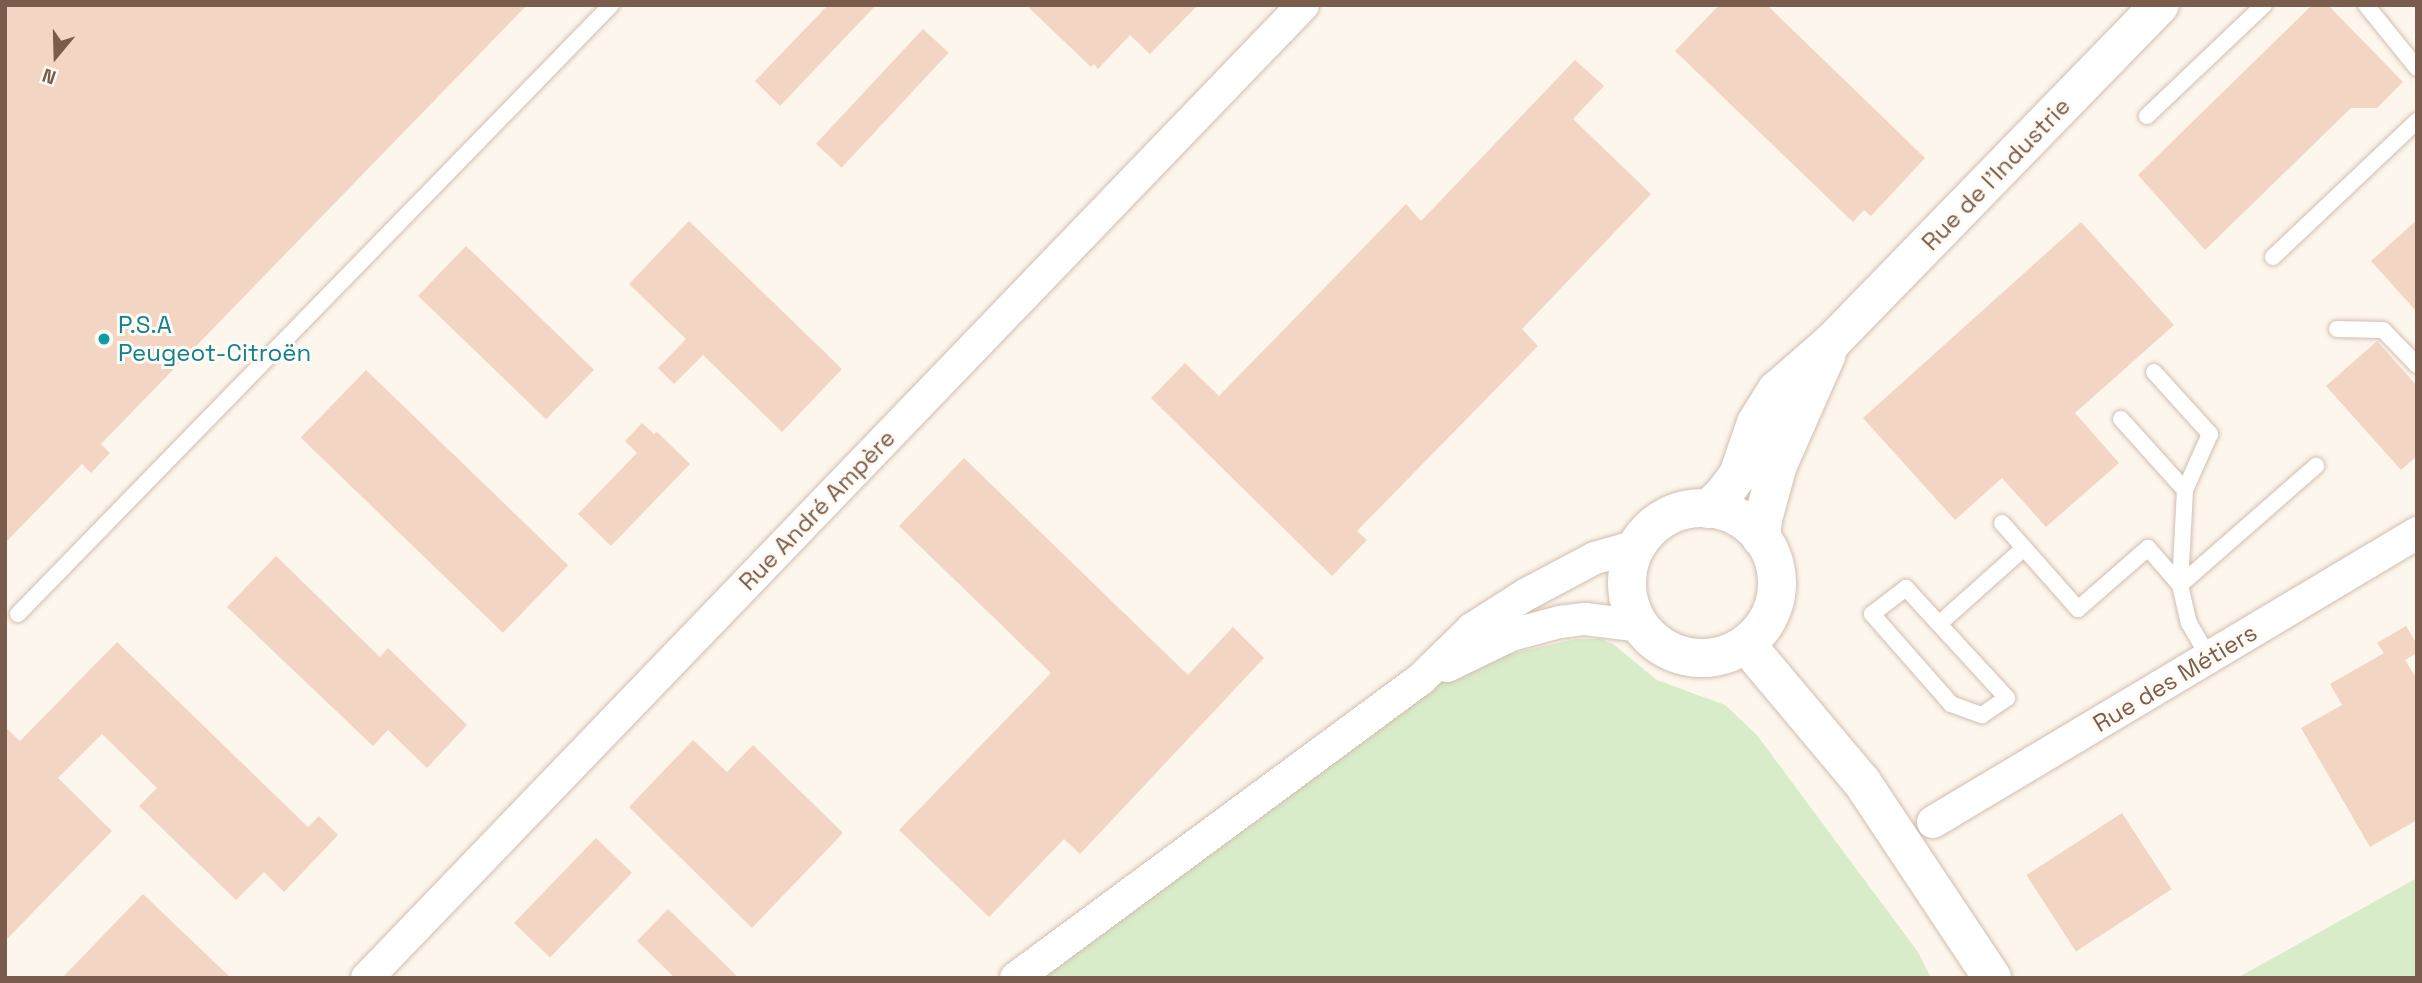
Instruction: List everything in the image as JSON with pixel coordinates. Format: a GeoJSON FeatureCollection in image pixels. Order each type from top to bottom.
{"type":"FeatureCollection","features":[{"type":"Feature","properties":{"kind":"street","name":"Rue André Ampère"},"geometry":{"type":"LineString","coordinates":[[367,978],[1303,5]]}},
{"type":"Feature","properties":{"kind":"street","name":"Rue de l'Industrie"},"geometry":{"type":"LineString","coordinates":[[1707,509],[1723,495],[1738,475],[1765,405],[1777,390],[1832,342],[2160,5]]}},
{"type":"Feature","properties":{"kind":"street","name":"Rue de l'Industrie"},"geometry":{"type":"LineString","coordinates":[[1761,538],[1762,519],[1777,464],[1832,342]]}},
{"type":"Feature","properties":{"kind":"street"},"geometry":{"type":"LineString","coordinates":[[1707,509],[1728,513],[1746,523],[1761,538],[1770,552],[1776,573],[1776,591],[1769,617],[1746,644],[1715,657],[1684,656],[1666,649],[1641,626],[1628,598],[1627,582],[1637,545],[1645,533],[1672,514],[1707,509]]}},
{"type":"Feature","properties":{"kind":"street","name":"Rue des Métiers"},"geometry":{"type":"LineString","coordinates":[[1933,822],[2417,533]]}},
{"type":"Feature","properties":{"kind":"street"},"geometry":{"type":"LineString","coordinates":[[1016,978],[1421,679],[1472,629],[1527,594],[1595,558],[1637,545]]}},
{"type":"Feature","properties":{"kind":"street"},"geometry":{"type":"LineString","coordinates":[[1421,679],[1511,635],[1560,622],[1585,619],[1641,626]]}},
{"type":"Feature","properties":{"kind":"street"},"geometry":{"type":"LineString","coordinates":[[1746,644],[1862,782],[1992,978]]}},
{"type":"Feature","properties":{"kind":"lane"},"geometry":{"type":"LineString","coordinates":[[18,614],[611,5]]}},
{"type":"Feature","properties":{"kind":"lane"},"geometry":{"type":"LineString","coordinates":[[2147,116],[2264,5]]}},
{"type":"Feature","properties":{"kind":"lane"},"geometry":{"type":"LineString","coordinates":[[2366,5],[2417,68]]}},
{"type":"Feature","properties":{"kind":"lane"},"geometry":{"type":"LineString","coordinates":[[2273,257],[2417,121]]}},
{"type":"Feature","properties":{"kind":"lane"},"geometry":{"type":"LineString","coordinates":[[2337,329],[2383,330],[2417,365]]}},
{"type":"Feature","properties":{"kind":"lane"},"geometry":{"type":"LineString","coordinates":[[2154,372],[2210,434],[2185,490],[2180,585],[2189,623],[2209,657]]}},
{"type":"Feature","properties":{"kind":"lane"},"geometry":{"type":"LineString","coordinates":[[2121,419],[2185,490]]}},
{"type":"Feature","properties":{"kind":"lane"},"geometry":{"type":"LineString","coordinates":[[2180,585],[2316,466]]}},
{"type":"Feature","properties":{"kind":"lane"},"geometry":{"type":"LineString","coordinates":[[2002,523],[2078,609],[2148,548],[2180,585]]}},
{"type":"Feature","properties":{"kind":"lane"},"geometry":{"type":"LineString","coordinates":[[1939,624],[2024,548]]}},
{"type":"Feature","properties":{"kind":"lane"},"geometry":{"type":"LineString","coordinates":[[1906,588],[1939,624],[2007,698],[1982,715],[1951,704],[1872,614],[1906,588]]}},
{"type":"Feature","properties":{"kind":"green space"},"geometry":{"type":"Polygon","coordinates":[[[1576,639],[1600,639],[1613,644],[1657,680],[1725,705],[1756,734],[1918,952],[1931,978],[1016,978],[1421,674],[1576,639]]]}},
{"type":"Feature","properties":{"kind":"green space"},"geometry":{"type":"Polygon","coordinates":[[[2417,878],[2417,978],[2237,978],[2417,878]]]}},
{"type":"Feature","properties":{"kind":"building","name":"P.S.A Peugeot-Citroën"},"geometry":{"type":"Polygon","coordinates":[[[5,5],[527,5],[101,444],[110,453],[91,473],[82,464],[5,543],[5,5]]]}},
{"type":"Feature","properties":{"kind":"building"},"geometry":{"type":"Polygon","coordinates":[[[828,5],[876,5],[780,106],[755,81],[828,5]]]}},
{"type":"Feature","properties":{"kind":"building"},"geometry":{"type":"Polygon","coordinates":[[[1026,5],[1198,5],[1150,54],[1130,35],[1098,69],[1094,64],[1091,67],[1026,5]]]}},
{"type":"Feature","properties":{"kind":"building"},"geometry":{"type":"Polygon","coordinates":[[[1719,5],[1767,5],[1925,158],[1871,216],[1864,210],[1853,222],[1675,51],[1719,5]]]}},
{"type":"Feature","properties":{"kind":"building"},"geometry":{"type":"Polygon","coordinates":[[[2312,5],[2328,5],[2403,82],[2377,108],[2351,108],[2205,250],[2138,175],[2312,5]]]}},
{"type":"Feature","properties":{"kind":"building"},"geometry":{"type":"Polygon","coordinates":[[[923,29],[949,53],[842,168],[816,144],[923,29]]]}},
{"type":"Feature","properties":{"kind":"building"},"geometry":{"type":"Polygon","coordinates":[[[1575,60],[1604,86],[1573,119],[1651,194],[1522,329],[1538,346],[1357,531],[1367,540],[1332,576],[1151,398],[1185,363],[1219,396],[1406,204],[1421,221],[1575,60]]]}},
{"type":"Feature","properties":{"kind":"building"},"geometry":{"type":"Polygon","coordinates":[[[2417,220],[2417,312],[2371,261],[2417,220]]]}},
{"type":"Feature","properties":{"kind":"building"},"geometry":{"type":"Polygon","coordinates":[[[689,221],[842,369],[782,432],[703,355],[674,384],[658,368],[686,339],[629,284],[689,221]]]}},
{"type":"Feature","properties":{"kind":"building"},"geometry":{"type":"Polygon","coordinates":[[[2081,222],[2174,325],[2075,413],[2119,463],[2046,527],[2002,478],[1955,520],[1863,418],[2081,222]]]}},
{"type":"Feature","properties":{"kind":"building"},"geometry":{"type":"Polygon","coordinates":[[[466,246],[594,370],[546,419],[418,296],[466,246]]]}},
{"type":"Feature","properties":{"kind":"building"},"geometry":{"type":"Polygon","coordinates":[[[2377,341],[2417,386],[2417,456],[2401,470],[2326,386],[2377,341]]]}},
{"type":"Feature","properties":{"kind":"building"},"geometry":{"type":"Polygon","coordinates":[[[366,370],[568,565],[503,633],[301,438],[366,370]]]}},
{"type":"Feature","properties":{"kind":"building"},"geometry":{"type":"Polygon","coordinates":[[[642,423],[654,434],[657,432],[690,464],[611,546],[578,514],[637,453],[625,441],[642,423]]]}},
{"type":"Feature","properties":{"kind":"building"},"geometry":{"type":"Polygon","coordinates":[[[964,458],[1188,675],[1233,627],[1264,658],[1080,854],[1064,839],[989,917],[899,830],[1051,673],[899,526],[964,458]]]}},
{"type":"Feature","properties":{"kind":"building"},"geometry":{"type":"Polygon","coordinates":[[[276,556],[380,657],[388,648],[467,725],[427,768],[388,730],[373,746],[227,607],[276,556]]]}},
{"type":"Feature","properties":{"kind":"building"},"geometry":{"type":"Polygon","coordinates":[[[2406,626],[2417,644],[2417,653],[2405,660],[2417,679],[2417,820],[2370,847],[2301,728],[2342,705],[2330,684],[2384,653],[2377,643],[2406,626]]]}},
{"type":"Feature","properties":{"kind":"building"},"geometry":{"type":"Polygon","coordinates":[[[117,642],[308,827],[319,816],[338,835],[284,892],[264,872],[236,900],[139,806],[157,788],[102,734],[58,778],[112,831],[5,941],[5,727],[20,741],[117,642]]]}},
{"type":"Feature","properties":{"kind":"building"},"geometry":{"type":"Polygon","coordinates":[[[693,740],[727,772],[753,745],[843,833],[752,928],[629,807],[693,740]]]}},
{"type":"Feature","properties":{"kind":"building"},"geometry":{"type":"Polygon","coordinates":[[[2122,813],[2172,889],[2076,951],[2026,875],[2122,813]]]}},
{"type":"Feature","properties":{"kind":"building"},"geometry":{"type":"Polygon","coordinates":[[[596,838],[632,873],[550,958],[514,923],[596,838]]]}},
{"type":"Feature","properties":{"kind":"building"},"geometry":{"type":"Polygon","coordinates":[[[143,894],[231,978],[62,978],[143,894]]]}},
{"type":"Feature","properties":{"kind":"building"},"geometry":{"type":"Polygon","coordinates":[[[668,909],[739,978],[675,978],[637,941],[668,909]]]}},
{"type":"Feature","properties":{"kind":"place","name":"P.S.A Peugeot-Citroën"},"geometry":{"type":"Point","coordinates":[104,339]}}]}
